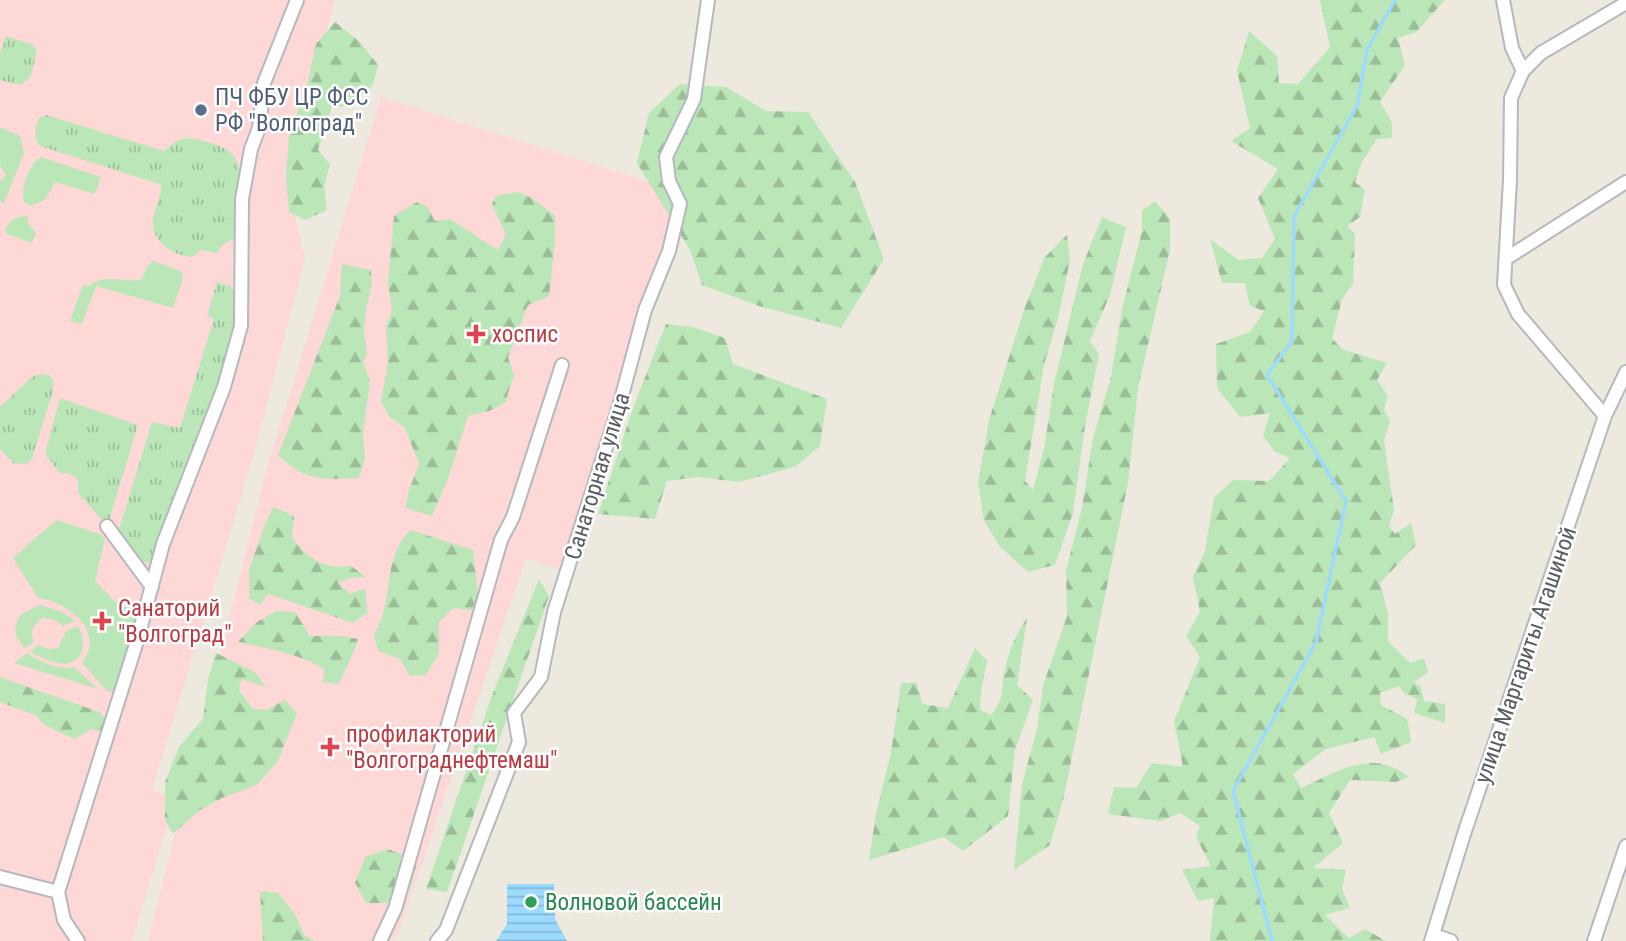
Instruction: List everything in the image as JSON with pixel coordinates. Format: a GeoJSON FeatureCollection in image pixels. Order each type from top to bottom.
{"type":"FeatureCollection","features":[{"type":"Feature","properties":{"kind":"street"},"geometry":{"type":"LineString","coordinates":[[78,941],[64,920],[58,892],[137,641],[163,544],[224,387],[241,326],[244,187],[258,128],[264,83],[297,0]]}},
{"type":"Feature","properties":{"kind":"street","name":"Санаторная улица"},"geometry":{"type":"LineString","coordinates":[[437,941],[446,930],[519,742],[514,713],[541,677],[554,612],[620,403],[645,310],[669,251],[680,204],[668,181],[666,157],[694,99],[708,0]]}},
{"type":"Feature","properties":{"kind":"street"},"geometry":{"type":"LineString","coordinates":[[1503,0],[1512,48],[1523,71]]}},
{"type":"Feature","properties":{"kind":"street"},"geometry":{"type":"LineString","coordinates":[[1605,416],[1518,314],[1504,285],[1511,98],[1523,71],[1541,53],[1626,3]]}},
{"type":"Feature","properties":{"kind":"street"},"geometry":{"type":"LineString","coordinates":[[1507,258],[1626,182]]}},
{"type":"Feature","properties":{"kind":"street"},"geometry":{"type":"LineString","coordinates":[[380,941],[395,909],[501,540],[513,517],[562,365]]}},
{"type":"Feature","properties":{"kind":"street","name":"улица Маргариты Агашиной"},"geometry":{"type":"LineString","coordinates":[[1433,938],[1464,834],[1605,416],[1626,372]]}},
{"type":"Feature","properties":{"kind":"street"},"geometry":{"type":"LineString","coordinates":[[107,526],[152,587]]}},
{"type":"Feature","properties":{"kind":"street"},"geometry":{"type":"LineString","coordinates":[[1594,941],[1626,846]]}},
{"type":"Feature","properties":{"kind":"street"},"geometry":{"type":"LineString","coordinates":[[0,877],[58,892]]}},
{"type":"Feature","properties":{"kind":"street"},"geometry":{"type":"LineString","coordinates":[[1433,938],[1451,941]]}},
{"type":"Feature","properties":{"kind":"shaded area","name":"Санаторий \"Волгоград\""},"geometry":{"type":"Polygon","coordinates":[[[0,0],[335,0],[295,145],[289,192],[305,258],[255,451],[152,790],[175,799],[132,941],[0,941],[0,0]]]}},
{"type":"Feature","properties":{"kind":"shaded area"},"geometry":{"type":"Polygon","coordinates":[[[381,97],[687,194],[572,573],[526,558],[398,934],[391,941],[148,941],[265,475],[381,97]]]}},
{"type":"Feature","properties":{"kind":"green space"},"geometry":{"type":"Polygon","coordinates":[[[1320,0],[1445,0],[1416,32],[1398,38],[1405,65],[1380,102],[1392,122],[1392,138],[1377,139],[1362,162],[1355,182],[1365,190],[1360,217],[1347,226],[1355,234],[1353,284],[1342,299],[1332,338],[1342,349],[1387,363],[1377,380],[1388,396],[1384,410],[1390,421],[1384,440],[1394,510],[1389,526],[1395,534],[1411,523],[1416,545],[1380,583],[1388,614],[1388,641],[1410,663],[1424,658],[1428,672],[1414,682],[1421,687],[1424,701],[1445,704],[1445,723],[1414,713],[1417,699],[1404,693],[1399,686],[1380,693],[1381,705],[1407,719],[1411,742],[1381,754],[1374,737],[1326,749],[1293,774],[1301,788],[1341,770],[1368,763],[1395,768],[1409,777],[1396,782],[1350,780],[1329,813],[1343,843],[1313,868],[1346,870],[1342,889],[1350,908],[1325,915],[1349,938],[1365,929],[1386,941],[1210,941],[1214,898],[1198,901],[1182,870],[1211,866],[1196,837],[1200,826],[1180,813],[1161,821],[1108,814],[1114,787],[1136,788],[1152,763],[1183,767],[1174,721],[1200,657],[1186,636],[1200,612],[1193,577],[1205,551],[1214,498],[1233,480],[1269,481],[1290,458],[1274,451],[1263,436],[1270,413],[1240,417],[1217,388],[1216,344],[1250,332],[1264,311],[1250,306],[1245,283],[1222,283],[1210,239],[1238,260],[1262,258],[1275,239],[1258,198],[1278,169],[1231,141],[1250,128],[1237,71],[1249,31],[1277,56],[1279,83],[1298,84],[1330,47],[1320,0]]]}},
{"type":"Feature","properties":{"kind":"green space"},"geometry":{"type":"Polygon","coordinates":[[[335,22],[360,42],[378,65],[373,85],[350,106],[332,107],[318,150],[330,164],[324,187],[327,210],[305,220],[289,212],[286,177],[289,136],[307,85],[316,44],[335,22]]]}},
{"type":"Feature","properties":{"kind":"green space"},"geometry":{"type":"Polygon","coordinates":[[[6,36],[32,44],[37,50],[31,76],[21,85],[0,80],[0,53],[6,36]]]}},
{"type":"Feature","properties":{"kind":"green space"},"geometry":{"type":"Polygon","coordinates":[[[680,84],[726,87],[766,111],[808,112],[855,182],[884,259],[841,328],[759,306],[702,285],[690,250],[637,163],[649,113],[680,84]]]}},
{"type":"Feature","properties":{"kind":"green space"},"geometry":{"type":"Polygon","coordinates":[[[46,115],[164,151],[186,138],[224,148],[233,155],[241,177],[240,204],[233,241],[230,240],[220,247],[217,253],[201,250],[192,257],[177,254],[164,246],[153,227],[162,187],[40,146],[36,140],[36,128],[40,117],[46,115]]]}},
{"type":"Feature","properties":{"kind":"green space"},"geometry":{"type":"Polygon","coordinates":[[[0,127],[20,136],[24,153],[4,203],[0,201],[0,181],[6,175],[0,165],[0,127]]]}},
{"type":"Feature","properties":{"kind":"green space"},"geometry":{"type":"Polygon","coordinates":[[[41,157],[101,177],[95,194],[55,182],[46,199],[31,206],[24,202],[23,190],[27,177],[41,157]]]}},
{"type":"Feature","properties":{"kind":"green space"},"geometry":{"type":"Polygon","coordinates":[[[519,192],[532,198],[555,216],[549,296],[528,305],[508,357],[514,375],[505,403],[489,411],[468,416],[449,476],[432,516],[406,508],[408,493],[419,464],[405,428],[389,416],[381,402],[388,363],[386,325],[392,311],[388,282],[394,216],[417,202],[427,206],[435,221],[450,219],[498,250],[506,235],[492,204],[496,196],[519,192]]]}},
{"type":"Feature","properties":{"kind":"green space"},"geometry":{"type":"Polygon","coordinates":[[[1155,201],[1170,219],[1170,250],[1138,388],[1128,483],[1064,796],[1050,845],[1014,870],[1022,784],[1037,729],[1043,686],[1067,616],[1066,571],[1082,507],[1093,438],[1111,377],[1122,309],[1142,231],[1142,211],[1155,201]]]}},
{"type":"Feature","properties":{"kind":"green space"},"geometry":{"type":"Polygon","coordinates":[[[28,216],[28,223],[36,234],[32,243],[7,234],[5,230],[11,221],[28,216]]]}},
{"type":"Feature","properties":{"kind":"green space"},"geometry":{"type":"Polygon","coordinates":[[[1102,217],[1126,227],[1110,295],[1090,341],[1099,354],[1085,426],[1073,513],[1055,565],[1028,572],[1000,547],[984,520],[978,483],[989,420],[1026,304],[1045,257],[1067,235],[1070,260],[1058,318],[1044,365],[1025,481],[1033,490],[1044,449],[1054,384],[1083,264],[1102,217]]]}},
{"type":"Feature","properties":{"kind":"green space"},"geometry":{"type":"Polygon","coordinates":[[[153,261],[181,271],[183,278],[173,308],[96,286],[82,324],[70,321],[83,285],[88,286],[108,279],[142,279],[153,261]]]}},
{"type":"Feature","properties":{"kind":"green space"},"geometry":{"type":"Polygon","coordinates":[[[342,264],[371,270],[372,284],[364,333],[367,354],[363,362],[370,381],[363,433],[365,458],[359,478],[325,479],[298,471],[278,455],[340,296],[342,264]]]}},
{"type":"Feature","properties":{"kind":"green space"},"geometry":{"type":"Polygon","coordinates":[[[217,282],[230,286],[236,294],[235,329],[215,399],[155,563],[140,562],[118,533],[152,422],[180,428],[214,319],[207,315],[217,282]]]}},
{"type":"Feature","properties":{"kind":"green space"},"geometry":{"type":"Polygon","coordinates":[[[666,324],[693,327],[725,338],[733,364],[827,399],[820,446],[795,467],[739,482],[698,477],[667,481],[655,519],[598,514],[633,408],[666,324]]]}},
{"type":"Feature","properties":{"kind":"green space"},"geometry":{"type":"Polygon","coordinates":[[[49,375],[53,380],[53,391],[32,459],[26,464],[13,463],[0,449],[0,407],[32,377],[49,375]]]}},
{"type":"Feature","properties":{"kind":"green space"},"geometry":{"type":"Polygon","coordinates":[[[60,398],[138,425],[109,521],[101,519],[78,493],[78,480],[69,473],[60,473],[45,454],[60,398]]]}},
{"type":"Feature","properties":{"kind":"green space"},"geometry":{"type":"Polygon","coordinates":[[[273,507],[294,516],[292,538],[310,557],[333,566],[351,566],[366,577],[350,578],[338,583],[350,594],[365,588],[367,613],[353,623],[268,594],[260,605],[249,598],[249,570],[273,507]]]}},
{"type":"Feature","properties":{"kind":"green space"},"geometry":{"type":"Polygon","coordinates":[[[56,520],[100,534],[105,539],[95,581],[119,606],[130,608],[138,602],[144,606],[117,691],[107,691],[82,663],[88,651],[89,639],[87,629],[80,620],[61,605],[38,598],[13,558],[56,520]]]}},
{"type":"Feature","properties":{"kind":"green space"},"geometry":{"type":"Polygon","coordinates":[[[411,530],[473,550],[478,594],[472,610],[453,608],[439,622],[439,654],[426,675],[410,676],[400,659],[378,651],[374,635],[386,603],[394,558],[403,538],[411,530]]]}},
{"type":"Feature","properties":{"kind":"green space"},"geometry":{"type":"Polygon","coordinates":[[[539,579],[549,596],[447,892],[426,889],[491,698],[539,579]]]}},
{"type":"Feature","properties":{"kind":"green space"},"geometry":{"type":"Polygon","coordinates":[[[40,605],[63,612],[75,621],[62,626],[59,622],[44,617],[33,628],[34,642],[25,648],[18,640],[16,624],[21,614],[40,605]]]}},
{"type":"Feature","properties":{"kind":"green space"},"geometry":{"type":"Polygon","coordinates":[[[276,611],[295,612],[310,636],[358,639],[339,684],[322,682],[325,670],[305,659],[238,642],[257,622],[276,611]]]}},
{"type":"Feature","properties":{"kind":"green space"},"geometry":{"type":"Polygon","coordinates":[[[1027,618],[1017,685],[1033,700],[1015,750],[1008,816],[963,851],[944,837],[869,860],[876,814],[891,753],[901,683],[917,683],[922,704],[948,708],[975,648],[987,661],[980,710],[991,715],[1001,698],[1011,649],[1027,618]]]}},
{"type":"Feature","properties":{"kind":"green space"},"geometry":{"type":"Polygon","coordinates":[[[78,626],[83,647],[78,658],[72,662],[57,663],[30,652],[38,645],[49,649],[58,648],[66,631],[78,626]]]}},
{"type":"Feature","properties":{"kind":"green space"},"geometry":{"type":"Polygon","coordinates":[[[27,653],[50,665],[74,667],[98,689],[14,663],[27,653]]]}},
{"type":"Feature","properties":{"kind":"green space"},"geometry":{"type":"Polygon","coordinates":[[[216,653],[255,672],[266,687],[241,679],[239,690],[253,709],[266,710],[285,700],[297,713],[278,761],[257,785],[222,798],[200,810],[173,834],[165,820],[165,782],[179,747],[203,719],[208,679],[216,653]]]}},
{"type":"Feature","properties":{"kind":"green space"},"geometry":{"type":"Polygon","coordinates":[[[0,677],[99,712],[108,720],[103,732],[91,729],[75,739],[46,726],[35,715],[0,702],[0,677]]]}},
{"type":"Feature","properties":{"kind":"green space"},"geometry":{"type":"Polygon","coordinates":[[[387,849],[399,853],[416,867],[410,890],[386,903],[366,903],[355,883],[365,857],[387,849]]]}},
{"type":"Feature","properties":{"kind":"green space"},"geometry":{"type":"Polygon","coordinates":[[[260,891],[278,893],[295,914],[304,935],[315,941],[263,941],[260,891]]]}},
{"type":"Feature","properties":{"kind":"water","name":"Волновой бассейн"},"geometry":{"type":"Polygon","coordinates":[[[507,884],[554,884],[555,919],[567,941],[496,941],[507,924],[507,884]]]}},
{"type":"Feature","properties":{"kind":"waterway"},"geometry":{"type":"LineString","coordinates":[[1272,941],[1233,791],[1316,642],[1346,501],[1267,375],[1292,341],[1294,216],[1357,106],[1367,50],[1395,0]]}},
{"type":"Feature","properties":{"kind":"place","name":"ПЧ ФБУ ЦР ФСС РФ \"Волгоград\""},"geometry":{"type":"Point","coordinates":[201,110]}},
{"type":"Feature","properties":{"kind":"place","name":"хоспис"},"geometry":{"type":"Point","coordinates":[476,334]}},
{"type":"Feature","properties":{"kind":"place","name":"Санаторий \"Волгоград\""},"geometry":{"type":"Point","coordinates":[102,621]}},
{"type":"Feature","properties":{"kind":"place","name":"профилакторий \"Волгограднефтемаш\""},"geometry":{"type":"Point","coordinates":[330,747]}},
{"type":"Feature","properties":{"kind":"place","name":"Волновой бассейн"},"geometry":{"type":"Point","coordinates":[531,902]}}]}
